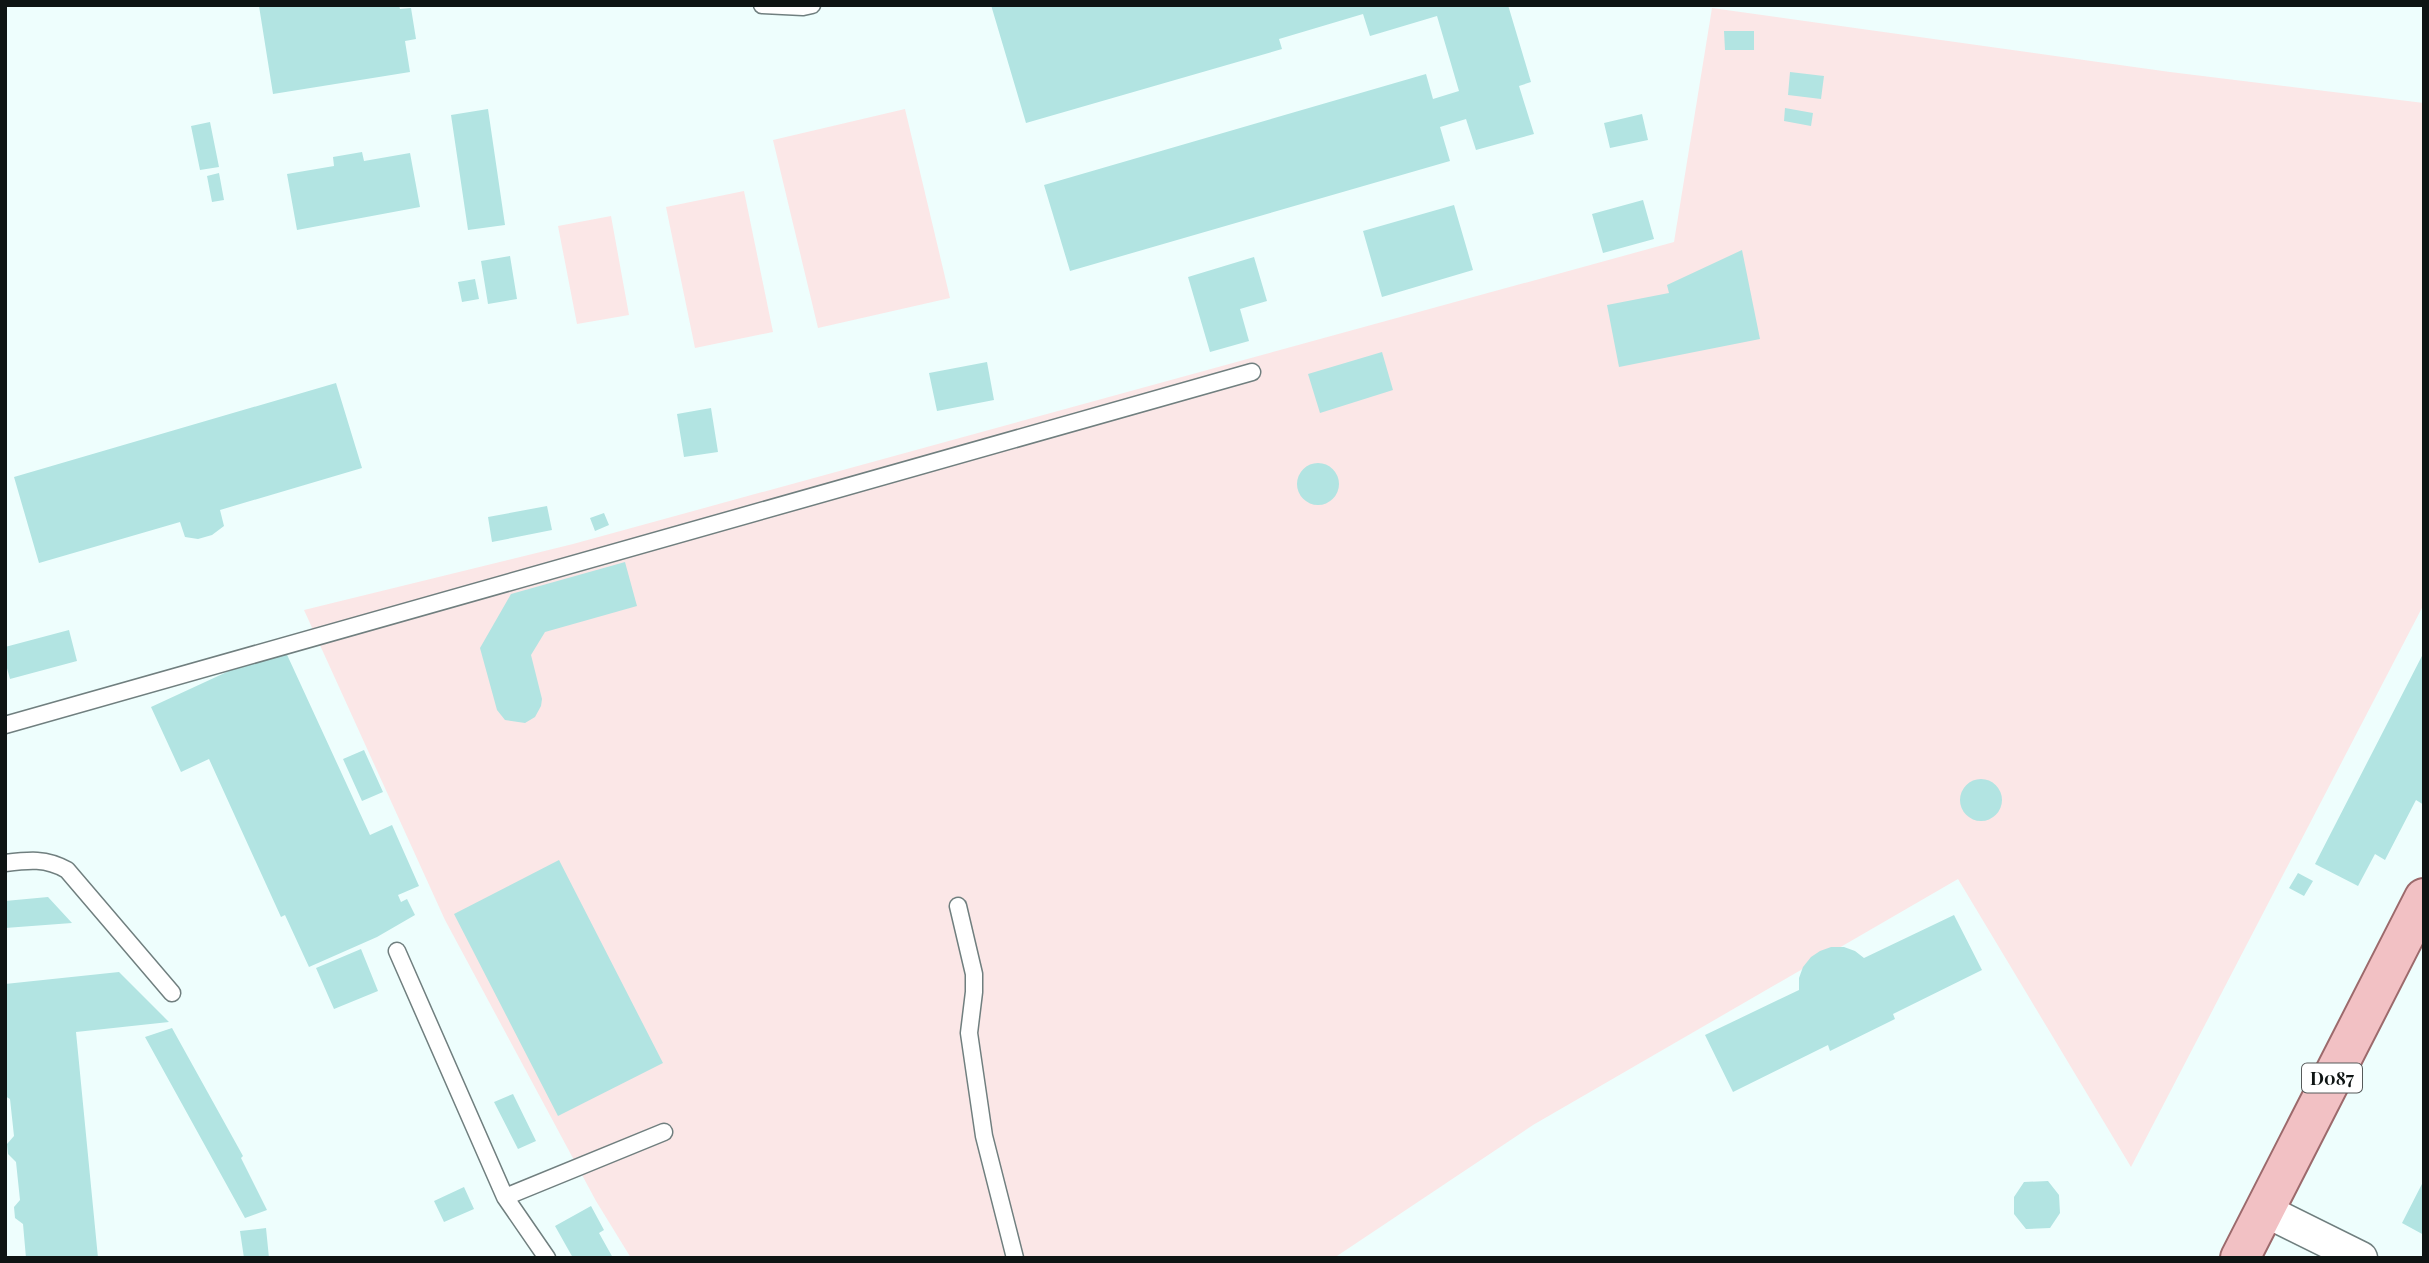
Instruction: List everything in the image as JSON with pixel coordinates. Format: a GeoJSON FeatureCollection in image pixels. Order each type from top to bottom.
{"type":"FeatureCollection","features":[{"type":"Feature","properties":{"kind":"main road","name":"D087"},"geometry":{"type":"LineString","coordinates":[[2240,1258],[2424,898]]}},
{"type":"Feature","properties":{"kind":"street"},"geometry":{"type":"LineString","coordinates":[[2264,1210],[2361,1258]]}},
{"type":"Feature","properties":{"kind":"lane"},"geometry":{"type":"LineString","coordinates":[[762,5],[803,8],[812,5]]}},
{"type":"Feature","properties":{"kind":"lane"},"geometry":{"type":"LineString","coordinates":[[5,725],[1252,372]]}},
{"type":"Feature","properties":{"kind":"lane"},"geometry":{"type":"LineString","coordinates":[[5,863],[36,859],[54,863],[67,870],[172,993]]}},
{"type":"Feature","properties":{"kind":"lane"},"geometry":{"type":"LineString","coordinates":[[958,906],[974,974],[969,1033],[984,1136],[1016,1258]]}},
{"type":"Feature","properties":{"kind":"lane"},"geometry":{"type":"LineString","coordinates":[[397,951],[505,1197],[547,1258]]}},
{"type":"Feature","properties":{"kind":"lane"},"geometry":{"type":"LineString","coordinates":[[505,1197],[664,1132]]}},
{"type":"Feature","properties":{"kind":"shaded area"},"geometry":{"type":"Polygon","coordinates":[[[1712,8],[2170,72],[2424,103],[2424,604],[2131,1167],[1958,879],[1533,1125],[1334,1258],[631,1258],[596,1201],[445,920],[304,610],[573,544],[1674,242],[1712,8]]]}},
{"type":"Feature","properties":{"kind":"shaded area"},"geometry":{"type":"Polygon","coordinates":[[[905,109],[950,298],[818,328],[773,140],[905,109]]]}},
{"type":"Feature","properties":{"kind":"shaded area"},"geometry":{"type":"Polygon","coordinates":[[[744,191],[773,332],[695,348],[666,207],[744,191]]]}},
{"type":"Feature","properties":{"kind":"shaded area"},"geometry":{"type":"Polygon","coordinates":[[[611,216],[629,315],[577,324],[558,226],[611,216]]]}},
{"type":"Feature","properties":{"kind":"building"},"geometry":{"type":"Polygon","coordinates":[[[399,5],[400,9],[411,8],[416,39],[405,41],[410,72],[273,94],[259,6],[399,5]]]}},
{"type":"Feature","properties":{"kind":"building"},"geometry":{"type":"Polygon","coordinates":[[[991,5],[1508,5],[1531,82],[1519,86],[1534,134],[1476,150],[1466,119],[1440,127],[1450,161],[1070,271],[1044,185],[1426,74],[1433,99],[1459,91],[1437,16],[1370,36],[1363,14],[1279,39],[1282,49],[1026,123],[991,5]]]}},
{"type":"Feature","properties":{"kind":"building"},"geometry":{"type":"Polygon","coordinates":[[[1724,31],[1754,31],[1754,50],[1725,50],[1724,31]]]}},
{"type":"Feature","properties":{"kind":"building"},"geometry":{"type":"Polygon","coordinates":[[[1790,72],[1824,76],[1821,99],[1788,95],[1790,72]]]}},
{"type":"Feature","properties":{"kind":"building"},"geometry":{"type":"Polygon","coordinates":[[[1785,108],[1813,113],[1811,126],[1784,121],[1785,108]]]}},
{"type":"Feature","properties":{"kind":"building"},"geometry":{"type":"Polygon","coordinates":[[[488,109],[505,225],[468,230],[451,115],[488,109]]]}},
{"type":"Feature","properties":{"kind":"building"},"geometry":{"type":"Polygon","coordinates":[[[1642,114],[1648,140],[1610,148],[1604,123],[1642,114]]]}},
{"type":"Feature","properties":{"kind":"building"},"geometry":{"type":"Polygon","coordinates":[[[210,122],[219,167],[200,170],[191,126],[210,122]]]}},
{"type":"Feature","properties":{"kind":"building"},"geometry":{"type":"Polygon","coordinates":[[[362,152],[364,161],[410,153],[420,207],[297,230],[287,174],[334,166],[333,157],[362,152]]]}},
{"type":"Feature","properties":{"kind":"building"},"geometry":{"type":"Polygon","coordinates":[[[219,173],[224,200],[212,202],[207,176],[219,173]]]}},
{"type":"Feature","properties":{"kind":"building"},"geometry":{"type":"Polygon","coordinates":[[[1643,200],[1654,239],[1603,253],[1592,214],[1643,200]]]}},
{"type":"Feature","properties":{"kind":"building"},"geometry":{"type":"Polygon","coordinates":[[[1454,205],[1473,270],[1382,297],[1363,231],[1454,205]]]}},
{"type":"Feature","properties":{"kind":"building"},"geometry":{"type":"Polygon","coordinates":[[[1742,250],[1760,339],[1619,367],[1607,305],[1669,293],[1667,285],[1742,250]]]}},
{"type":"Feature","properties":{"kind":"building"},"geometry":{"type":"Polygon","coordinates":[[[510,256],[517,299],[488,304],[481,261],[510,256]]]}},
{"type":"Feature","properties":{"kind":"building"},"geometry":{"type":"Polygon","coordinates":[[[1254,257],[1267,301],[1240,309],[1249,341],[1210,352],[1188,277],[1254,257]]]}},
{"type":"Feature","properties":{"kind":"building"},"geometry":{"type":"Polygon","coordinates":[[[475,279],[479,299],[462,302],[458,282],[475,279]]]}},
{"type":"Feature","properties":{"kind":"building"},"geometry":{"type":"Polygon","coordinates":[[[1382,352],[1393,390],[1320,413],[1308,374],[1382,352]]]}},
{"type":"Feature","properties":{"kind":"building"},"geometry":{"type":"Polygon","coordinates":[[[987,362],[994,400],[937,411],[929,373],[987,362]]]}},
{"type":"Feature","properties":{"kind":"building"},"geometry":{"type":"Polygon","coordinates":[[[336,383],[362,468],[220,510],[224,526],[212,535],[198,539],[185,537],[180,522],[39,563],[14,477],[336,383]]]}},
{"type":"Feature","properties":{"kind":"building"},"geometry":{"type":"Polygon","coordinates":[[[711,408],[718,452],[684,457],[677,414],[711,408]]]}},
{"type":"Feature","properties":{"kind":"building"},"geometry":{"type":"Polygon","coordinates":[[[1318,463],[1333,469],[1339,484],[1333,499],[1318,505],[1303,499],[1297,484],[1303,469],[1318,463]]]}},
{"type":"Feature","properties":{"kind":"building"},"geometry":{"type":"Polygon","coordinates":[[[547,506],[552,530],[492,542],[488,517],[547,506]]]}},
{"type":"Feature","properties":{"kind":"building"},"geometry":{"type":"Polygon","coordinates":[[[604,513],[609,525],[595,531],[590,518],[604,513]]]}},
{"type":"Feature","properties":{"kind":"building"},"geometry":{"type":"Polygon","coordinates":[[[625,562],[637,606],[545,632],[531,655],[542,699],[541,706],[535,717],[525,723],[505,720],[497,710],[480,648],[511,594],[625,562]]]}},
{"type":"Feature","properties":{"kind":"building"},"geometry":{"type":"Polygon","coordinates":[[[69,630],[77,661],[10,679],[5,661],[5,647],[69,630]]]}},
{"type":"Feature","properties":{"kind":"building"},"geometry":{"type":"Polygon","coordinates":[[[283,646],[370,835],[392,825],[419,886],[398,895],[401,902],[407,899],[415,915],[377,937],[309,967],[285,915],[281,917],[209,759],[181,772],[151,707],[283,646]]]}},
{"type":"Feature","properties":{"kind":"building"},"geometry":{"type":"Polygon","coordinates":[[[2424,652],[2424,805],[2416,800],[2385,860],[2375,854],[2358,886],[2315,864],[2424,652]]]}},
{"type":"Feature","properties":{"kind":"building"},"geometry":{"type":"Polygon","coordinates":[[[364,750],[383,792],[362,801],[343,759],[364,750]]]}},
{"type":"Feature","properties":{"kind":"building"},"geometry":{"type":"Polygon","coordinates":[[[1981,779],[1996,785],[2002,800],[1996,815],[1981,821],[1966,815],[1960,800],[1966,785],[1981,779]]]}},
{"type":"Feature","properties":{"kind":"building"},"geometry":{"type":"Polygon","coordinates":[[[559,860],[663,1063],[558,1116],[454,914],[559,860]]]}},
{"type":"Feature","properties":{"kind":"building"},"geometry":{"type":"Polygon","coordinates":[[[2298,873],[2313,881],[2304,896],[2289,888],[2298,873]]]}},
{"type":"Feature","properties":{"kind":"building"},"geometry":{"type":"Polygon","coordinates":[[[48,897],[72,923],[5,928],[5,901],[48,897]]]}},
{"type":"Feature","properties":{"kind":"building"},"geometry":{"type":"Polygon","coordinates":[[[1954,915],[1982,970],[1893,1014],[1895,1019],[1830,1051],[1828,1045],[1733,1092],[1705,1035],[1799,990],[1803,967],[1820,951],[1831,947],[1844,947],[1864,958],[1954,915]]]}},
{"type":"Feature","properties":{"kind":"building"},"geometry":{"type":"Polygon","coordinates":[[[361,949],[378,991],[334,1009],[316,968],[361,949]]]}},
{"type":"Feature","properties":{"kind":"building"},"geometry":{"type":"Polygon","coordinates":[[[119,972],[169,1022],[76,1032],[98,1258],[26,1258],[23,1224],[15,1218],[14,1207],[20,1200],[16,1162],[8,1154],[7,1144],[14,1136],[10,1099],[5,1096],[5,984],[119,972]]]}},
{"type":"Feature","properties":{"kind":"building"},"geometry":{"type":"Polygon","coordinates":[[[172,1028],[243,1156],[241,1158],[267,1210],[245,1218],[145,1037],[172,1028]]]}},
{"type":"Feature","properties":{"kind":"building"},"geometry":{"type":"Polygon","coordinates":[[[513,1094],[536,1141],[518,1149],[494,1102],[513,1094]]]}},
{"type":"Feature","properties":{"kind":"building"},"geometry":{"type":"Polygon","coordinates":[[[2424,1180],[2424,1235],[2402,1223],[2424,1180]]]}},
{"type":"Feature","properties":{"kind":"building"},"geometry":{"type":"Polygon","coordinates":[[[2048,1181],[2059,1195],[2060,1213],[2050,1228],[2026,1229],[2014,1214],[2014,1197],[2024,1182],[2048,1181]]]}},
{"type":"Feature","properties":{"kind":"building"},"geometry":{"type":"Polygon","coordinates":[[[464,1187],[474,1209],[444,1222],[434,1201],[464,1187]]]}},
{"type":"Feature","properties":{"kind":"building"},"geometry":{"type":"Polygon","coordinates":[[[591,1206],[604,1230],[599,1233],[613,1258],[573,1258],[555,1226],[591,1206]]]}},
{"type":"Feature","properties":{"kind":"building"},"geometry":{"type":"Polygon","coordinates":[[[266,1228],[269,1258],[244,1258],[240,1231],[266,1228]]]}}]}
